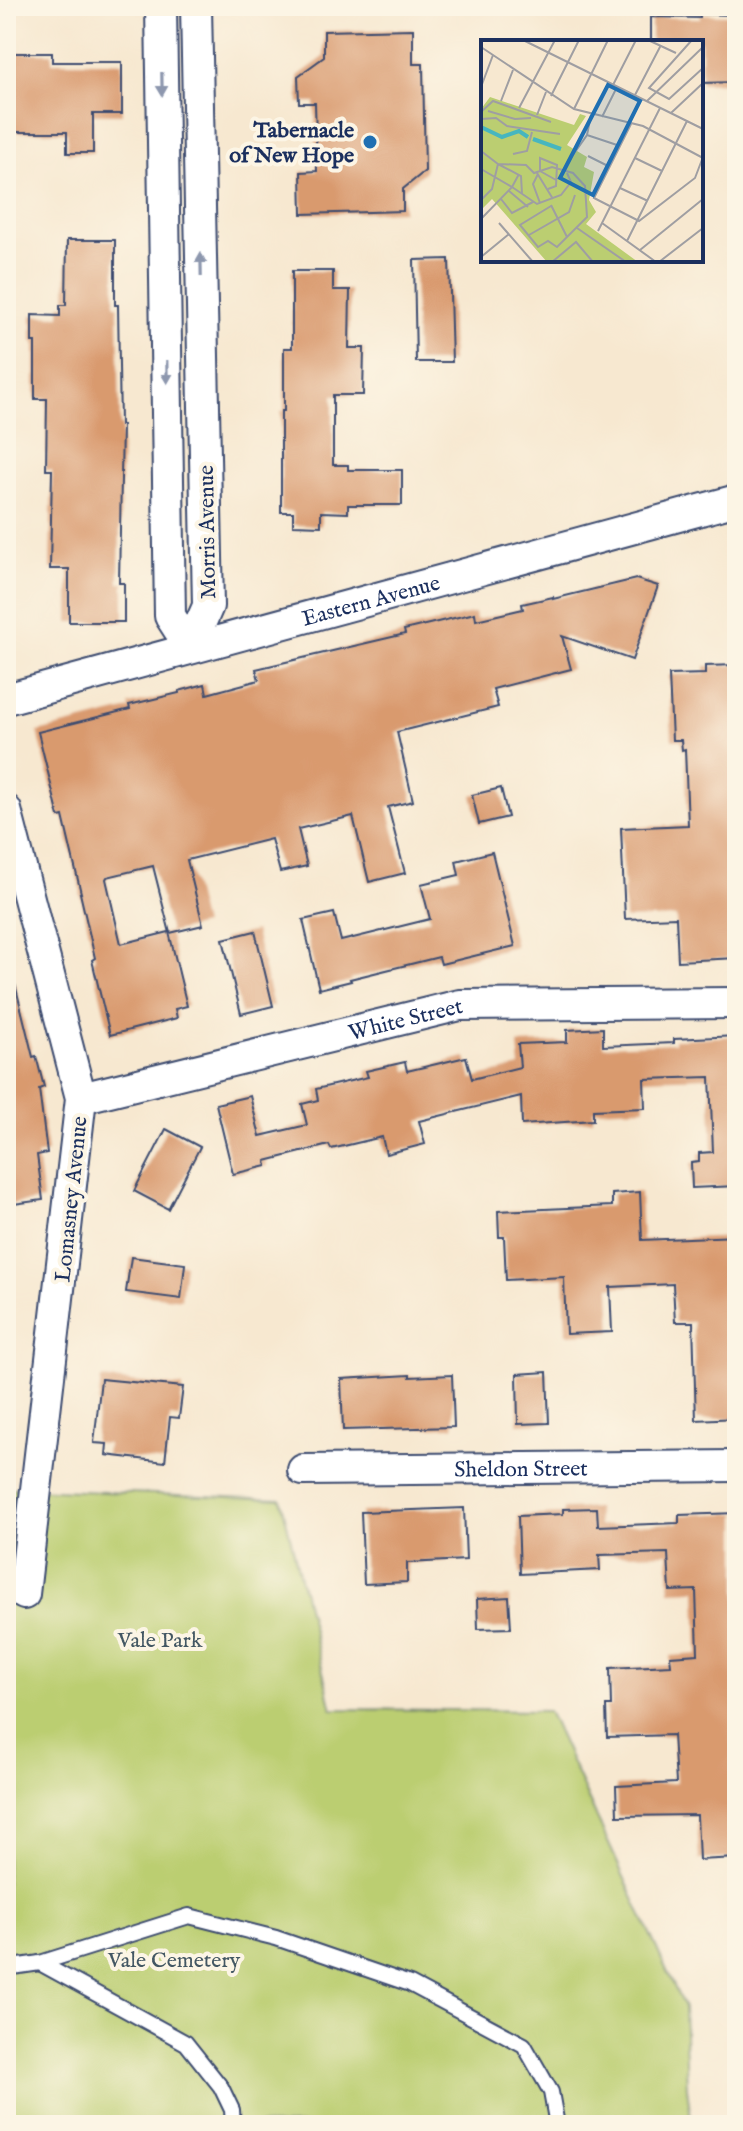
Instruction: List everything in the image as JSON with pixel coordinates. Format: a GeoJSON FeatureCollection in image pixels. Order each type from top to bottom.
{"type":"FeatureCollection","features":[{"type":"Feature","properties":{"kind":"street","name":"Morris Avenue"},"geometry":{"type":"LineString","coordinates":[[161,6],[184,324]]}},
{"type":"Feature","properties":{"kind":"street","name":"Morris Avenue"},"geometry":{"type":"LineString","coordinates":[[190,647],[170,616],[196,6]]}},
{"type":"Feature","properties":{"kind":"street","name":"Eastern Avenue"},"geometry":{"type":"LineString","coordinates":[[6,699],[737,500]]}},
{"type":"Feature","properties":{"kind":"street","name":"Lomasney Avenue"},"geometry":{"type":"LineString","coordinates":[[6,810],[81,1098],[24,1594]]}},
{"type":"Feature","properties":{"kind":"street","name":"White Street"},"geometry":{"type":"LineString","coordinates":[[81,1098],[460,1005],[737,1003]]}},
{"type":"Feature","properties":{"kind":"street","name":"Sheldon Street"},"geometry":{"type":"LineString","coordinates":[[303,1470],[737,1466]]}},
{"type":"Feature","properties":{"kind":"lane"},"geometry":{"type":"LineString","coordinates":[[6,1968],[40,1963],[189,1916],[276,1938],[410,1984],[524,2045],[551,2092],[557,2125]]}},
{"type":"Feature","properties":{"kind":"lane"},"geometry":{"type":"LineString","coordinates":[[40,1963],[186,2043],[221,2087],[232,2110],[233,2125]]}},
{"type":"Feature","properties":{"kind":"green space"},"geometry":{"type":"Polygon","coordinates":[[[6,1488],[281,1499],[332,1709],[548,1711],[684,2008],[687,2088],[692,2125],[6,2125],[6,1488]]]}},
{"type":"Feature","properties":{"kind":"building"},"geometry":{"type":"Polygon","coordinates":[[[700,14],[737,15],[737,82],[703,83],[703,40],[651,40],[651,17],[700,18],[700,14]]]}},
{"type":"Feature","properties":{"kind":"building","name":"Tabernacle of New Hope"},"geometry":{"type":"Polygon","coordinates":[[[413,29],[413,64],[423,64],[425,171],[403,189],[403,211],[302,214],[301,172],[317,171],[315,103],[299,103],[298,76],[324,57],[324,31],[413,29]]]}},
{"type":"Feature","properties":{"kind":"building"},"geometry":{"type":"Polygon","coordinates":[[[6,53],[52,53],[52,62],[122,62],[122,114],[93,114],[93,153],[67,153],[67,132],[6,132],[6,53]]]}},
{"type":"Feature","properties":{"kind":"building"},"geometry":{"type":"Polygon","coordinates":[[[67,240],[115,240],[115,305],[118,305],[122,425],[119,583],[124,583],[124,622],[69,622],[69,569],[50,569],[52,470],[46,470],[47,399],[35,399],[32,315],[60,316],[60,305],[66,305],[67,240]]]}},
{"type":"Feature","properties":{"kind":"building"},"geometry":{"type":"Polygon","coordinates":[[[449,259],[452,362],[416,362],[414,260],[449,259]]]}},
{"type":"Feature","properties":{"kind":"building"},"geometry":{"type":"Polygon","coordinates":[[[292,271],[333,271],[333,290],[350,290],[349,348],[364,348],[363,395],[333,395],[333,465],[348,465],[348,470],[402,470],[402,505],[348,505],[348,513],[321,512],[321,526],[293,525],[293,512],[281,512],[281,411],[284,411],[284,348],[292,348],[292,271]]]}},
{"type":"Feature","properties":{"kind":"building"},"geometry":{"type":"Polygon","coordinates":[[[636,579],[658,586],[632,660],[562,636],[571,669],[493,689],[498,707],[397,732],[413,801],[388,807],[405,873],[369,882],[353,816],[298,829],[307,866],[280,872],[271,839],[187,860],[203,925],[170,933],[153,866],[107,877],[121,944],[169,932],[187,1006],[175,1009],[177,1018],[110,1035],[63,816],[59,817],[38,732],[130,709],[129,705],[205,684],[207,694],[259,680],[256,669],[405,634],[404,630],[475,613],[476,620],[523,609],[522,604],[636,579]]]}},
{"type":"Feature","properties":{"kind":"building"},"geometry":{"type":"Polygon","coordinates":[[[737,665],[737,958],[678,961],[676,917],[625,919],[621,828],[688,825],[685,749],[682,750],[681,740],[672,740],[669,675],[705,674],[705,666],[737,665]]]}},
{"type":"Feature","properties":{"kind":"building"},"geometry":{"type":"Polygon","coordinates":[[[501,788],[508,817],[479,824],[472,795],[501,788]]]}},
{"type":"Feature","properties":{"kind":"building"},"geometry":{"type":"Polygon","coordinates":[[[492,852],[515,946],[441,964],[439,957],[319,989],[303,920],[334,913],[341,941],[430,919],[421,884],[459,875],[456,861],[492,852]]]}},
{"type":"Feature","properties":{"kind":"building"},"geometry":{"type":"Polygon","coordinates":[[[255,931],[273,1006],[241,1014],[223,939],[255,931]]]}},
{"type":"Feature","properties":{"kind":"building"},"geometry":{"type":"Polygon","coordinates":[[[15,984],[33,1057],[36,1056],[44,1087],[39,1089],[47,1153],[37,1155],[43,1200],[6,1205],[6,986],[15,984]]]}},
{"type":"Feature","properties":{"kind":"building"},"geometry":{"type":"Polygon","coordinates":[[[603,1028],[603,1046],[737,1036],[737,1186],[692,1188],[691,1163],[699,1162],[699,1153],[713,1152],[710,1077],[644,1079],[645,1108],[593,1110],[593,1120],[522,1125],[521,1096],[419,1121],[425,1144],[386,1154],[382,1137],[331,1149],[329,1145],[266,1161],[267,1166],[233,1174],[216,1104],[250,1096],[260,1136],[307,1125],[302,1104],[318,1100],[316,1089],[368,1077],[366,1071],[405,1062],[407,1071],[466,1057],[472,1079],[520,1067],[518,1044],[567,1042],[567,1030],[603,1028]]]}},
{"type":"Feature","properties":{"kind":"building"},"geometry":{"type":"Polygon","coordinates":[[[166,1129],[200,1147],[168,1209],[134,1191],[166,1129]]]}},
{"type":"Feature","properties":{"kind":"building"},"geometry":{"type":"Polygon","coordinates":[[[640,1192],[642,1240],[737,1236],[737,1418],[696,1420],[693,1322],[675,1322],[673,1284],[610,1287],[612,1332],[566,1334],[564,1277],[506,1280],[504,1237],[499,1237],[498,1211],[612,1206],[612,1194],[640,1192]]]}},
{"type":"Feature","properties":{"kind":"building"},"geometry":{"type":"Polygon","coordinates":[[[131,1257],[185,1264],[181,1299],[126,1292],[131,1257]]]}},
{"type":"Feature","properties":{"kind":"building"},"geometry":{"type":"Polygon","coordinates":[[[547,1372],[549,1423],[518,1424],[517,1374],[547,1372]]]}},
{"type":"Feature","properties":{"kind":"building"},"geometry":{"type":"Polygon","coordinates":[[[452,1375],[454,1427],[343,1430],[341,1379],[452,1375]]]}},
{"type":"Feature","properties":{"kind":"building"},"geometry":{"type":"Polygon","coordinates":[[[101,1379],[183,1387],[179,1418],[170,1417],[165,1462],[106,1455],[107,1444],[94,1443],[101,1379]]]}},
{"type":"Feature","properties":{"kind":"building"},"geometry":{"type":"Polygon","coordinates":[[[464,1508],[466,1560],[407,1563],[407,1582],[364,1584],[361,1512],[464,1508]]]}},
{"type":"Feature","properties":{"kind":"building"},"geometry":{"type":"Polygon","coordinates":[[[597,1508],[598,1526],[679,1523],[679,1515],[737,1513],[737,1858],[699,1860],[697,1815],[617,1816],[616,1786],[676,1783],[673,1735],[607,1737],[606,1706],[611,1706],[610,1668],[671,1665],[670,1656],[698,1654],[696,1590],[670,1591],[668,1553],[599,1555],[600,1570],[520,1574],[518,1516],[563,1514],[563,1509],[597,1508]]]}},
{"type":"Feature","properties":{"kind":"building"},"geometry":{"type":"Polygon","coordinates":[[[509,1597],[511,1628],[478,1629],[477,1599],[509,1597]]]}},
{"type":"Feature","properties":{"kind":"place","name":"Tabernacle of New Hope"},"geometry":{"type":"Point","coordinates":[370,142]}},
{"type":"Feature","properties":{"kind":"park label","name":"Vale Park"},"geometry":{"type":"Point","coordinates":[160,1639]}},
{"type":"Feature","properties":{"kind":"park label","name":"Vale Cemetery"},"geometry":{"type":"Point","coordinates":[174,1959]}}]}
